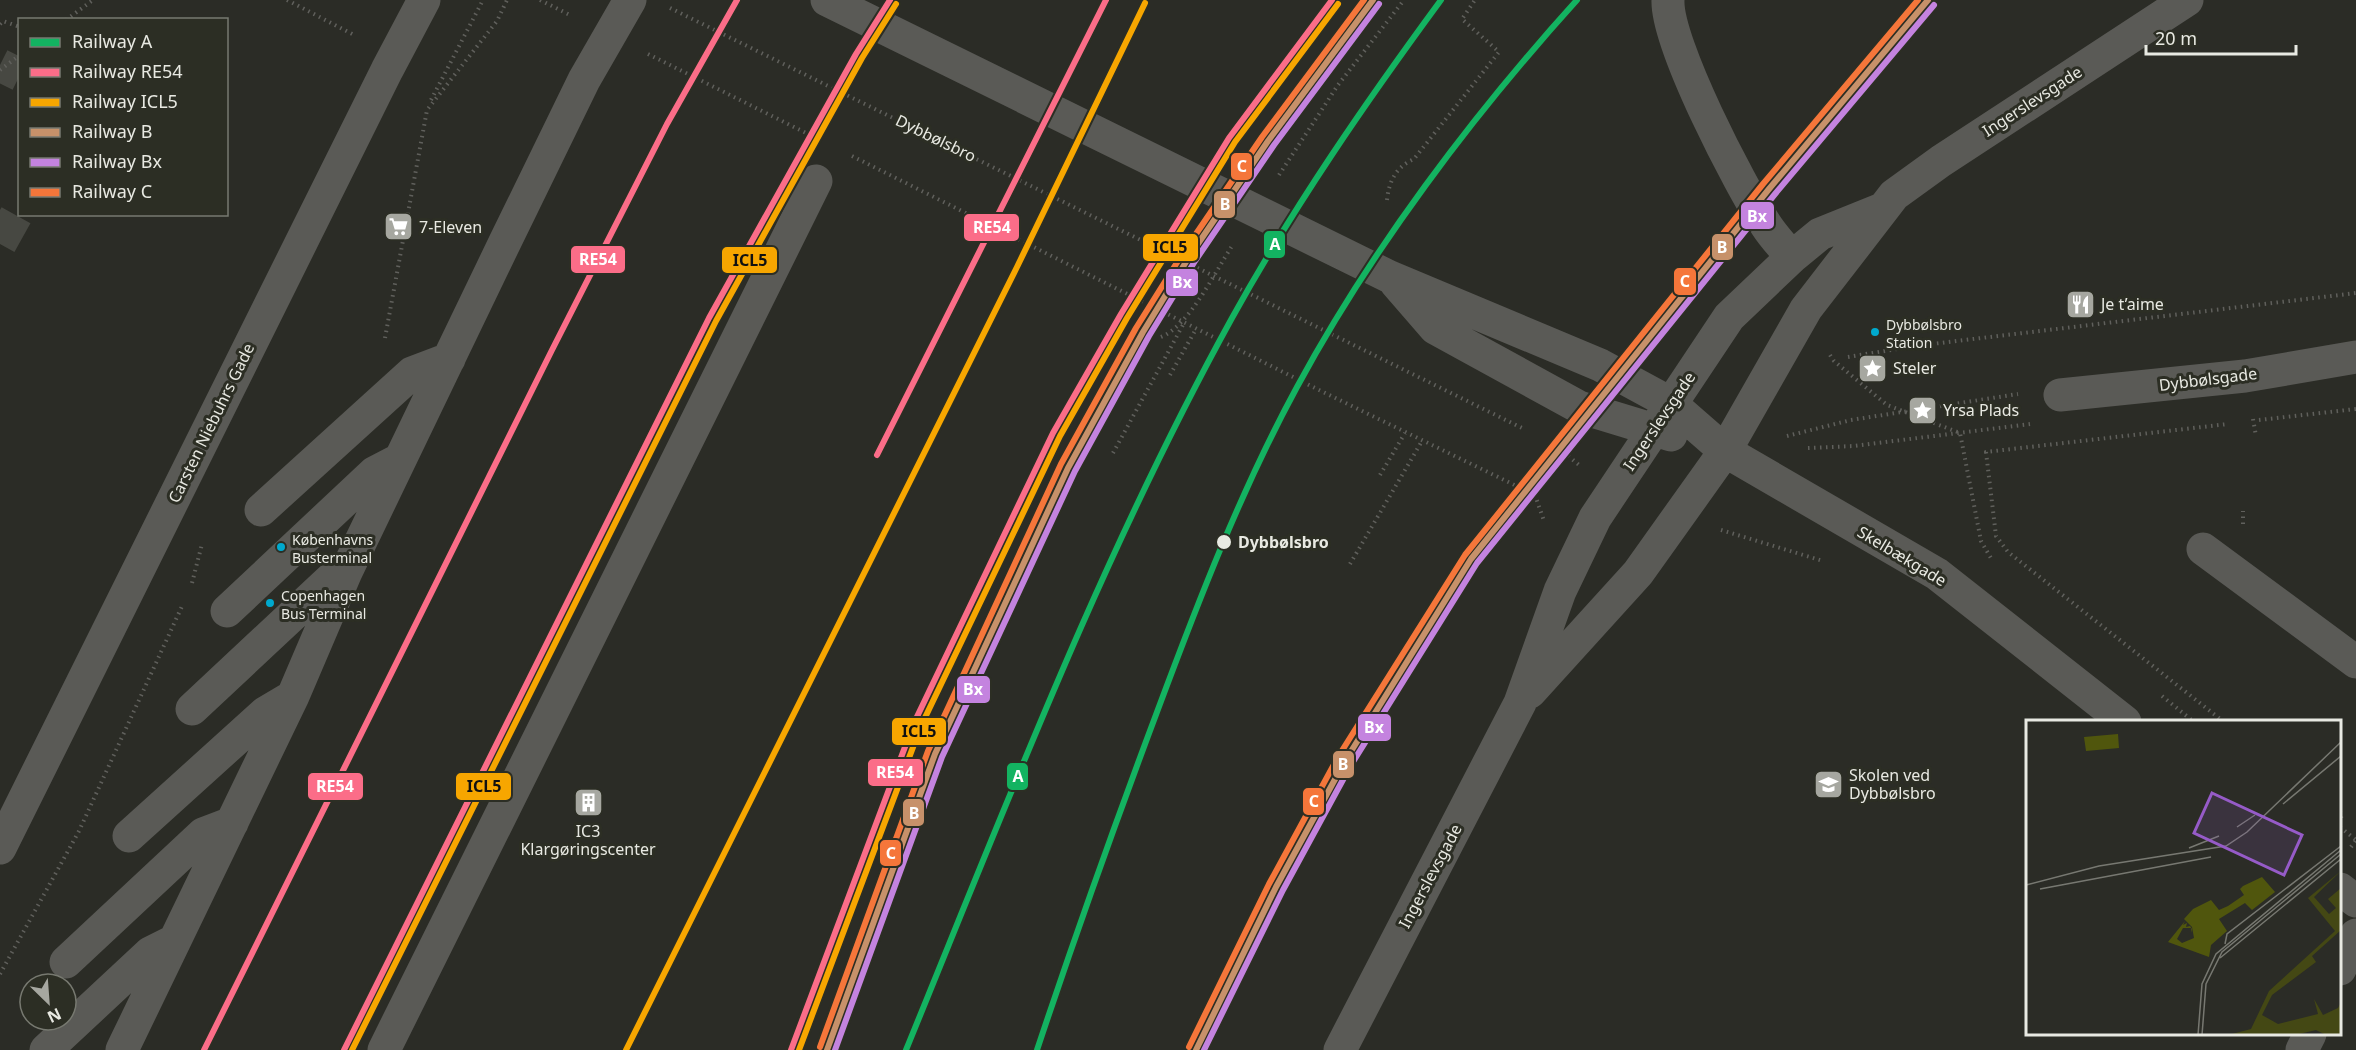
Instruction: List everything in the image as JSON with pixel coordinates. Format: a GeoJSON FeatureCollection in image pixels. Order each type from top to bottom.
{"type":"FeatureCollection","features":[{"type":"Feature","properties":{"kind":"street","name":"Carsten Niebuhrs Gade"},"geometry":{"type":"LineString","coordinates":[[0,848],[424,0]]}},
{"type":"Feature","properties":{"kind":"street"},"geometry":{"type":"LineString","coordinates":[[122,1050],[293,696],[346,572],[400,459],[584,80],[630,0]]}},
{"type":"Feature","properties":{"kind":"street"},"geometry":{"type":"LineString","coordinates":[[828,0],[1390,277],[1600,365],[1661,416],[1725,452]]}},
{"type":"Feature","properties":{"kind":"street"},"geometry":{"type":"LineString","coordinates":[[1668,0],[1674,39],[1733,164],[1766,225],[1792,257]]}},
{"type":"Feature","properties":{"kind":"street","name":"Ingerslevsgade"},"geometry":{"type":"LineString","coordinates":[[1520,703],[1638,573],[1725,452],[1806,309],[1894,195],[1941,161],[2187,0]]}},
{"type":"Feature","properties":{"kind":"street"},"geometry":{"type":"LineString","coordinates":[[384,1050],[816,181]]}},
{"type":"Feature","properties":{"kind":"street","name":"Ingerslevsgade"},"geometry":{"type":"LineString","coordinates":[[1340,1050],[1520,703],[1560,591],[1595,518],[1661,416],[1730,317],[1792,257],[1820,234],[1882,209]]}},
{"type":"Feature","properties":{"kind":"street"},"geometry":{"type":"LineString","coordinates":[[1390,277],[1435,328],[1579,407],[1661,416]]}},
{"type":"Feature","properties":{"kind":"street","name":"Dybbølsgade"},"geometry":{"type":"LineString","coordinates":[[2060,395],[2244,376],[2356,357]]}},
{"type":"Feature","properties":{"kind":"street"},"geometry":{"type":"LineString","coordinates":[[261,510],[412,373],[449,359]]}},
{"type":"Feature","properties":{"kind":"street","name":"Skelbækgade"},"geometry":{"type":"LineString","coordinates":[[1725,452],[1937,574],[2122,720]]}},
{"type":"Feature","properties":{"kind":"street"},"geometry":{"type":"LineString","coordinates":[[227,611],[374,473],[400,459]]}},
{"type":"Feature","properties":{"kind":"street"},"geometry":{"type":"LineString","coordinates":[[2203,549],[2356,662]]}},
{"type":"Feature","properties":{"kind":"street"},"geometry":{"type":"LineString","coordinates":[[192,709],[331,579],[346,572]]}},
{"type":"Feature","properties":{"kind":"street"},"geometry":{"type":"LineString","coordinates":[[129,836],[265,713],[293,696]]}},
{"type":"Feature","properties":{"kind":"street"},"geometry":{"type":"LineString","coordinates":[[66,962],[203,834],[232,823]]}},
{"type":"Feature","properties":{"kind":"street"},"geometry":{"type":"LineString","coordinates":[[2341,890],[2356,901]]}},
{"type":"Feature","properties":{"kind":"street"},"geometry":{"type":"LineString","coordinates":[[2341,967],[2356,935]]}},
{"type":"Feature","properties":{"kind":"street"},"geometry":{"type":"LineString","coordinates":[[46,1050],[150,953],[175,940]]}},
{"type":"Feature","properties":{"kind":"street"},"geometry":{"type":"LineString","coordinates":[[2302,1050],[2310,1035]]}},
{"type":"Feature","properties":{"kind":"path"},"geometry":{"type":"LineString","coordinates":[[69,18],[93,0]]}},
{"type":"Feature","properties":{"kind":"path"},"geometry":{"type":"LineString","coordinates":[[287,0],[394,56]]}},
{"type":"Feature","properties":{"kind":"path"},"geometry":{"type":"LineString","coordinates":[[384,342],[427,110],[483,0]]}},
{"type":"Feature","properties":{"kind":"path"},"geometry":{"type":"LineString","coordinates":[[427,110],[497,21],[507,0]]}},
{"type":"Feature","properties":{"kind":"path"},"geometry":{"type":"LineString","coordinates":[[540,0],[582,21]]}},
{"type":"Feature","properties":{"kind":"path"},"geometry":{"type":"LineString","coordinates":[[1272,185],[1338,85],[1404,0]]}},
{"type":"Feature","properties":{"kind":"path"},"geometry":{"type":"LineString","coordinates":[[1387,200],[1389,183],[1403,164],[1414,159],[1499,52],[1462,20],[1475,0]]}},
{"type":"Feature","properties":{"kind":"path","name":"Dybbølsbro"},"geometry":{"type":"LineString","coordinates":[[664,5],[1348,340],[1524,430]]}},
{"type":"Feature","properties":{"kind":"path"},"geometry":{"type":"LineString","coordinates":[[0,24],[3,21],[18,26]]}},
{"type":"Feature","properties":{"kind":"path"},"geometry":{"type":"LineString","coordinates":[[644,52],[822,141]]}},
{"type":"Feature","properties":{"kind":"path"},"geometry":{"type":"LineString","coordinates":[[0,70],[18,56]]}},
{"type":"Feature","properties":{"kind":"path"},"geometry":{"type":"LineString","coordinates":[[842,151],[1405,433],[1536,495]]}},
{"type":"Feature","properties":{"kind":"path"},"geometry":{"type":"LineString","coordinates":[[1161,337],[1170,333],[1187,315],[1233,245]]}},
{"type":"Feature","properties":{"kind":"path"},"geometry":{"type":"LineString","coordinates":[[1848,357],[1937,343],[2356,293]]}},
{"type":"Feature","properties":{"kind":"path"},"geometry":{"type":"LineString","coordinates":[[1806,309],[1834,361],[1887,405],[1960,434]]}},
{"type":"Feature","properties":{"kind":"path"},"geometry":{"type":"LineString","coordinates":[[1113,453],[1184,323]]}},
{"type":"Feature","properties":{"kind":"path"},"geometry":{"type":"LineString","coordinates":[[1170,375],[1196,329]]}},
{"type":"Feature","properties":{"kind":"path"},"geometry":{"type":"LineString","coordinates":[[1725,452],[1866,418],[2028,393],[2060,395]]}},
{"type":"Feature","properties":{"kind":"path"},"geometry":{"type":"LineString","coordinates":[[1867,444],[1960,434],[2032,423],[2060,395]]}},
{"type":"Feature","properties":{"kind":"path"},"geometry":{"type":"LineString","coordinates":[[2242,423],[2356,409]]}},
{"type":"Feature","properties":{"kind":"path"},"geometry":{"type":"LineString","coordinates":[[2221,720],[2008,552],[1996,536],[1986,452],[2230,424]]}},
{"type":"Feature","properties":{"kind":"path"},"geometry":{"type":"LineString","coordinates":[[1380,475],[1405,433]]}},
{"type":"Feature","properties":{"kind":"path"},"geometry":{"type":"LineString","coordinates":[[1960,434],[1981,541],[1995,564]]}},
{"type":"Feature","properties":{"kind":"path"},"geometry":{"type":"LineString","coordinates":[[1350,564],[1422,441]]}},
{"type":"Feature","properties":{"kind":"path"},"geometry":{"type":"LineString","coordinates":[[1539,488],[1536,495],[1546,527]]}},
{"type":"Feature","properties":{"kind":"path"},"geometry":{"type":"LineString","coordinates":[[2158,693],[2192,720]]}},
{"type":"Feature","properties":{"kind":"path"},"geometry":{"type":"LineString","coordinates":[[2341,828],[2356,840]]}},
{"type":"Feature","properties":{"kind":"tunnel"},"geometry":{"type":"LineString","coordinates":[[0,65],[18,74]]}},
{"type":"Feature","properties":{"kind":"tunnel"},"geometry":{"type":"LineString","coordinates":[[0,244],[18,212]]}},
{"type":"Feature","properties":{"kind":"rail line","name":"RE54"},"geometry":{"type":"LineString","coordinates":[[204,1050],[552,350],[667,124],[737,0]]}},
{"type":"Feature","properties":{"kind":"rail line","name":"RE54"},"geometry":{"type":"LineString","coordinates":[[344,1050],[709,318],[856,54],[890,0]]}},
{"type":"Feature","properties":{"kind":"rail line","name":"RE54"},"geometry":{"type":"LineString","coordinates":[[877,455],[1106,0]]}},
{"type":"Feature","properties":{"kind":"rail line","name":"RE54"},"geometry":{"type":"LineString","coordinates":[[791,1050],[914,723],[1053,433],[1121,314],[1229,138],[1332,0]]}},
{"type":"Feature","properties":{"kind":"rail line","name":"C"},"geometry":{"type":"LineString","coordinates":[[820,1047],[928,751],[1061,464],[1136,328],[1183,253],[1262,137],[1364,0]]}},
{"type":"Feature","properties":{"kind":"rail line","name":"B"},"geometry":{"type":"LineString","coordinates":[[827,1050],[935,754],[1068,468],[1143,332],[1189,257],[1268,141],[1373,0]]}},
{"type":"Feature","properties":{"kind":"rail line","name":"A"},"geometry":{"type":"LineString","coordinates":[[906,1050],[1058,679],[1141,496],[1185,407],[1232,318],[1280,235],[1358,116],[1441,0]]}},
{"type":"Feature","properties":{"kind":"rail line","name":"A"},"geometry":{"type":"LineString","coordinates":[[1037,1050],[1141,754],[1188,629],[1257,466],[1297,387],[1357,285],[1425,186],[1499,90],[1577,0]]}},
{"type":"Feature","properties":{"kind":"rail line","name":"C"},"geometry":{"type":"LineString","coordinates":[[1189,1047],[1269,884],[1338,757],[1465,555],[1763,184],[1918,0]]}},
{"type":"Feature","properties":{"kind":"rail line","name":"B"},"geometry":{"type":"LineString","coordinates":[[1196,1050],[1276,887],[1345,761],[1471,559],[1769,189],[1928,0]]}},
{"type":"Feature","properties":{"kind":"rail line","name":"ICL5"},"geometry":{"type":"LineString","coordinates":[[626,1050],[1017,267],[1145,3]]}},
{"type":"Feature","properties":{"kind":"rail line","name":"ICL5"},"geometry":{"type":"LineString","coordinates":[[352,1050],[716,321],[862,58],[896,4]]}},
{"type":"Feature","properties":{"kind":"rail line","name":"ICL5"},"geometry":{"type":"LineString","coordinates":[[799,1050],[921,726],[1060,436],[1127,318],[1235,142],[1338,4]]}},
{"type":"Feature","properties":{"kind":"rail line","name":"Bx"},"geometry":{"type":"LineString","coordinates":[[835,1050],[942,757],[1075,471],[1149,336],[1195,261],[1274,145],[1379,4]]}},
{"type":"Feature","properties":{"kind":"rail line","name":"Bx"},"geometry":{"type":"LineString","coordinates":[[1204,1050],[1283,890],[1351,765],[1477,563],[1775,194],[1934,5]]}},
{"type":"Feature","properties":{"kind":"place","name":"7-Eleven"},"geometry":{"type":"Point","coordinates":[398,227]}},
{"type":"Feature","properties":{"kind":"place","name":"Je t’aime"},"geometry":{"type":"Point","coordinates":[2080,304]}},
{"type":"Feature","properties":{"kind":"place","name":"Dybbølsbro Station"},"geometry":{"type":"Point","coordinates":[1875,332]}},
{"type":"Feature","properties":{"kind":"place","name":"Steler"},"geometry":{"type":"Point","coordinates":[1872,368]}},
{"type":"Feature","properties":{"kind":"place","name":"Yrsa Plads"},"geometry":{"type":"Point","coordinates":[1922,410]}},
{"type":"Feature","properties":{"kind":"place","name":"Dybbølsbro"},"geometry":{"type":"Point","coordinates":[1224,542]}},
{"type":"Feature","properties":{"kind":"place","name":"Københavns Busterminal"},"geometry":{"type":"Point","coordinates":[281,547]}},
{"type":"Feature","properties":{"kind":"place","name":"Copenhagen Bus Terminal"},"geometry":{"type":"Point","coordinates":[270,603]}},
{"type":"Feature","properties":{"kind":"place","name":"Skolen ved Dybbølsbro"},"geometry":{"type":"Point","coordinates":[1828,784]}},
{"type":"Feature","properties":{"kind":"place","name":"IC3 Klargøringscenter"},"geometry":{"type":"Point","coordinates":[588,803]}}]}
